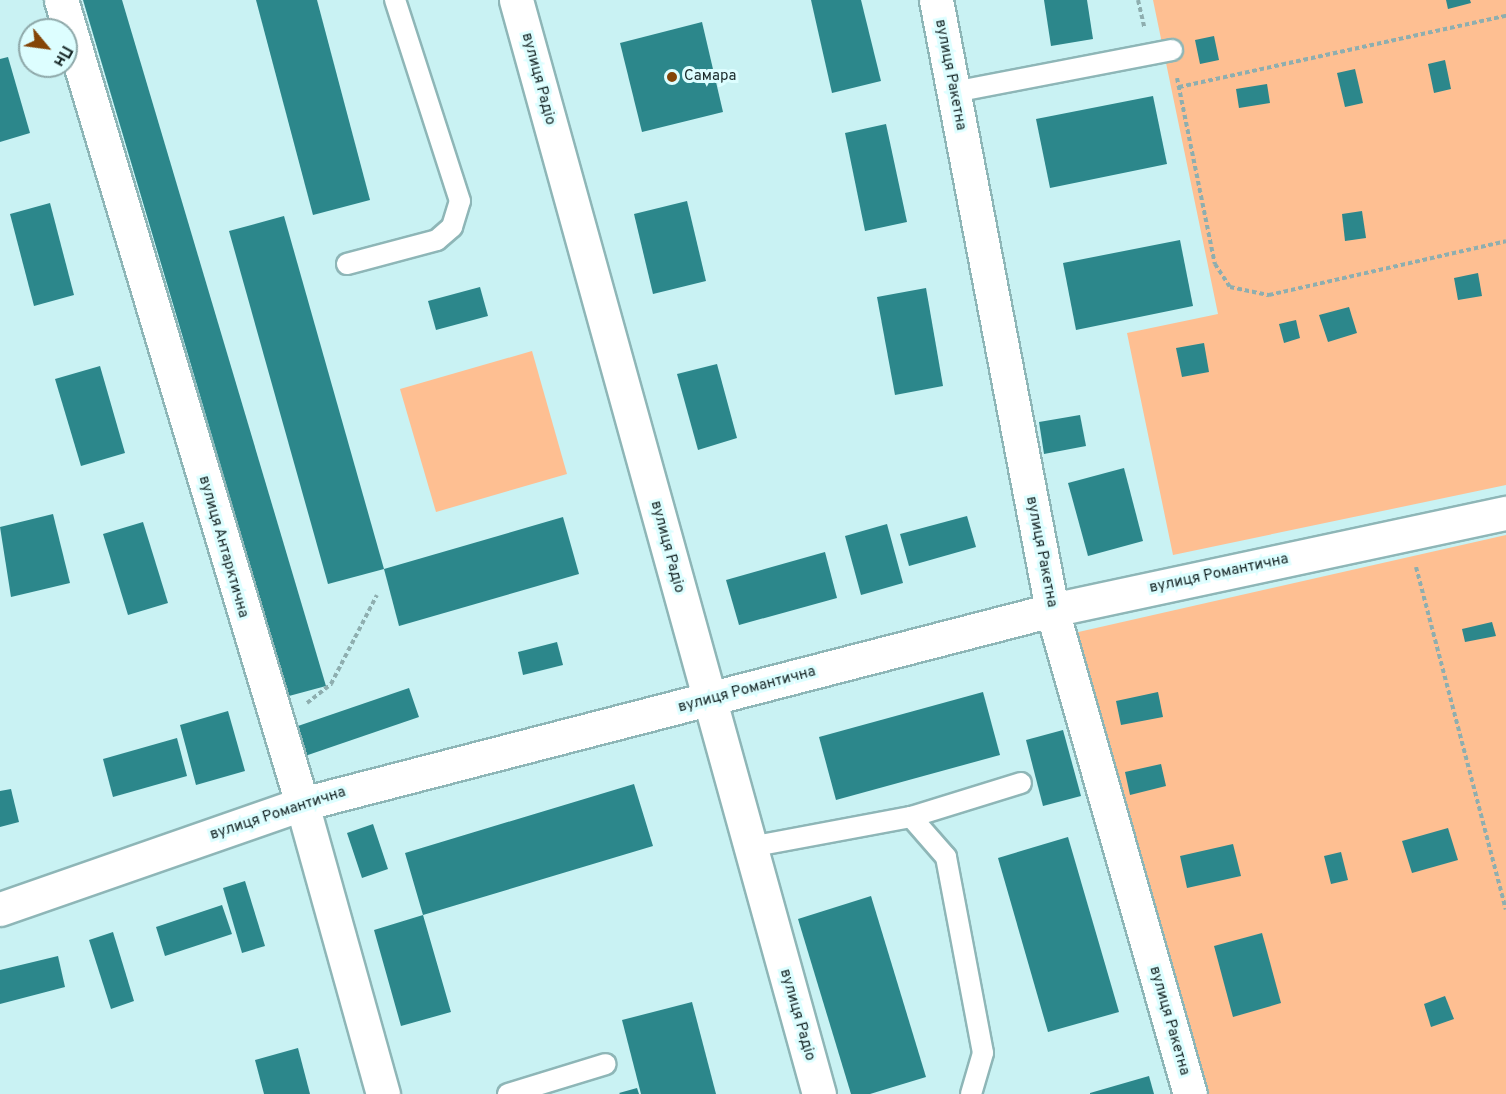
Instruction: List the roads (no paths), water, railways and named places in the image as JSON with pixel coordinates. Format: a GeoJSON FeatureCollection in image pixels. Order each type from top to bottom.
{"type":"FeatureCollection","features":[{"type":"Feature","properties":{"kind":"street","name":"вулиця Антарктична"},"geometry":{"type":"LineString","coordinates":[[61,0],[276,727],[302,804],[383,1094]]}},
{"type":"Feature","properties":{"kind":"street","name":"вулиця Радіо"},"geometry":{"type":"LineString","coordinates":[[516,0],[819,1094]]}},
{"type":"Feature","properties":{"kind":"street","name":"вулиця Ракетна"},"geometry":{"type":"LineString","coordinates":[[936,0],[1052,610],[1190,1094]]}},
{"type":"Feature","properties":{"kind":"street","name":"вулиця Романтична"},"geometry":{"type":"LineString","coordinates":[[0,909],[302,804],[1052,610],[1506,513]]}},
{"type":"Feature","properties":{"kind":"lane"},"geometry":{"type":"LineString","coordinates":[[347,264],[437,240],[452,226],[460,201],[395,0]]}},
{"type":"Feature","properties":{"kind":"lane"},"geometry":{"type":"LineString","coordinates":[[954,92],[1172,50]]}},
{"type":"Feature","properties":{"kind":"lane"},"geometry":{"type":"LineString","coordinates":[[750,847],[911,817],[1021,783]]}},
{"type":"Feature","properties":{"kind":"lane"},"geometry":{"type":"LineString","coordinates":[[911,817],[946,857],[983,1053],[971,1094]]}},
{"type":"Feature","properties":{"kind":"lane"},"geometry":{"type":"LineString","coordinates":[[508,1094],[606,1064]]}},
{"type":"Feature","properties":{"kind":"place","name":"Самара"},"geometry":{"type":"Point","coordinates":[672,77]}}]}
